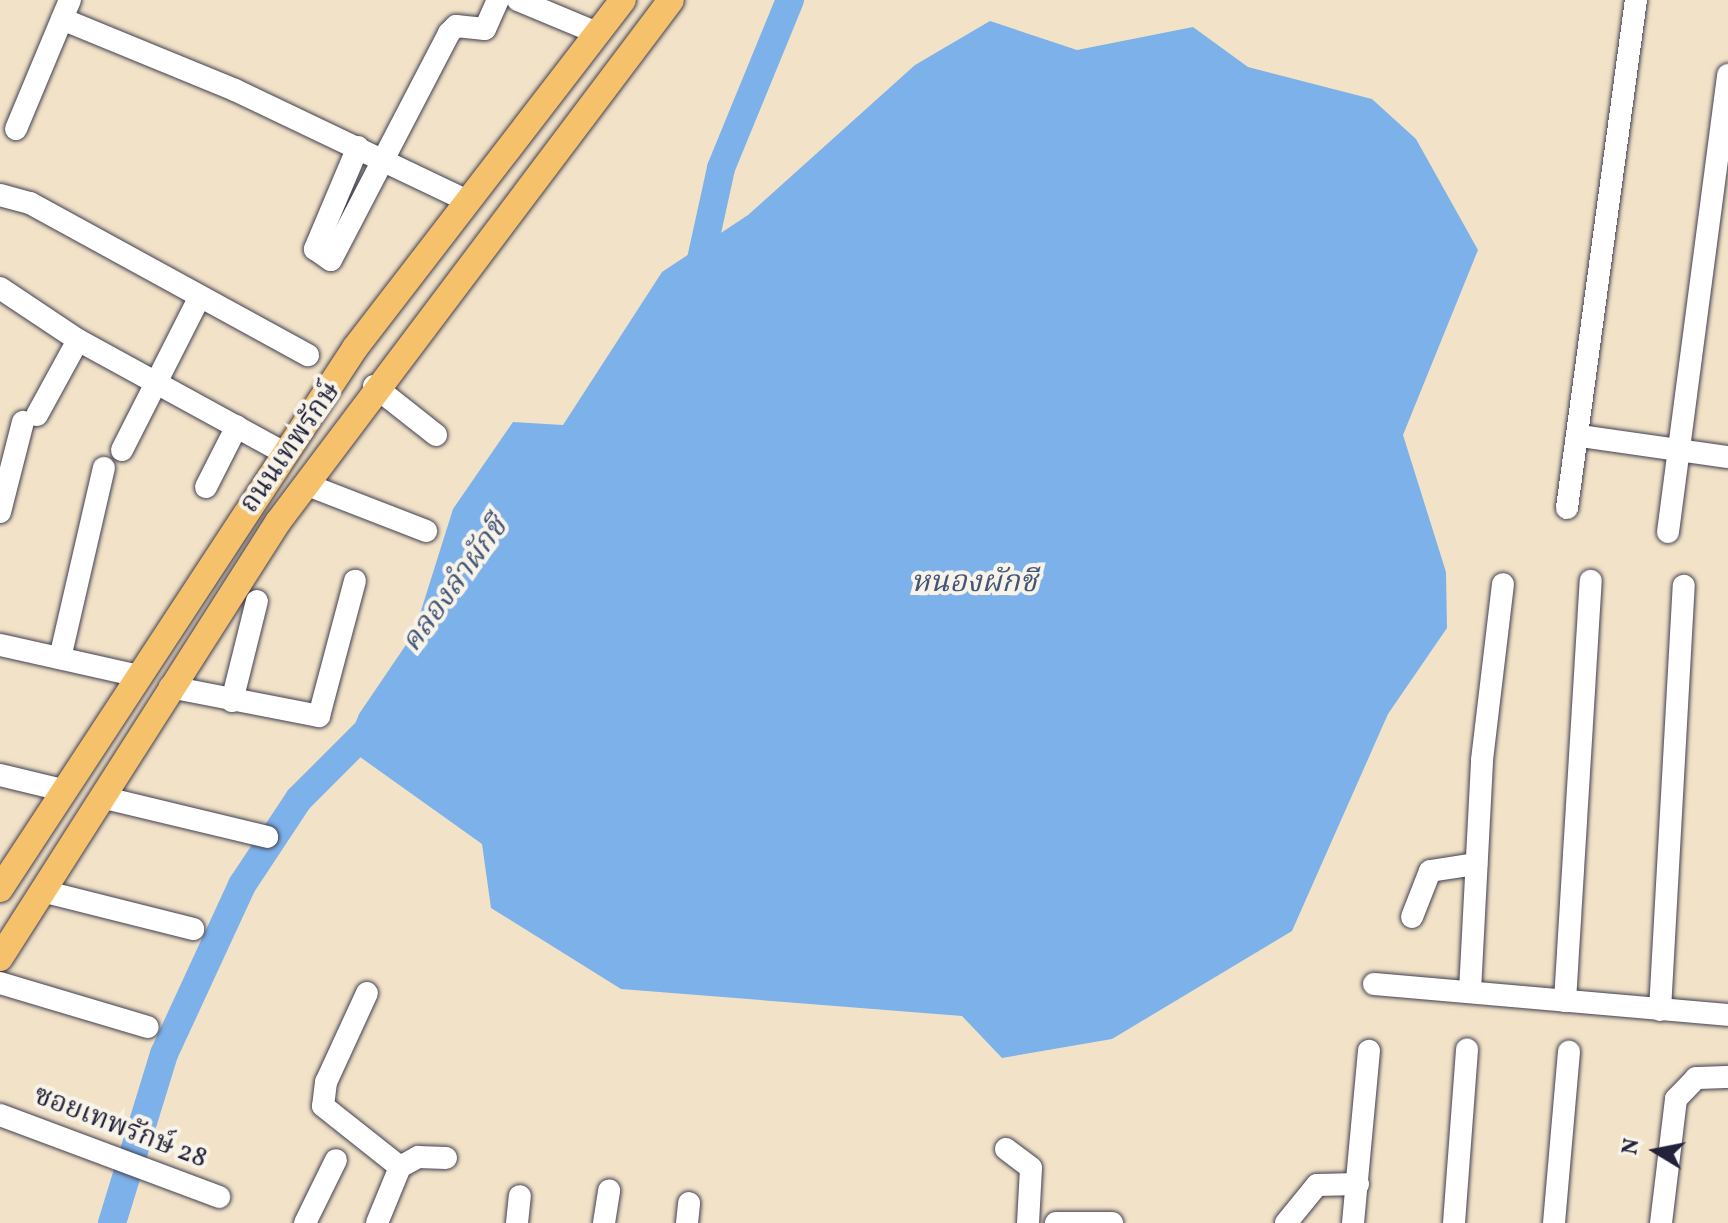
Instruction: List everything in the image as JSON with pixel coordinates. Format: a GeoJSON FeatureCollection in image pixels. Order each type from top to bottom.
{"type":"FeatureCollection","features":[{"type":"Feature","properties":{"kind":"main road","name":"ถนนเทพรักษ์"},"geometry":{"type":"LineString","coordinates":[[1,884],[134,675],[364,336],[623,0]]}},
{"type":"Feature","properties":{"kind":"main road","name":"ถนนเทพรักษ์"},"geometry":{"type":"LineString","coordinates":[[0,958],[170,687],[305,484],[398,354],[671,0]]}},
{"type":"Feature","properties":{"kind":"main road"},"geometry":{"type":"LineString","coordinates":[[364,336],[368,354],[398,354]]}},
{"type":"Feature","properties":{"kind":"main road"},"geometry":{"type":"LineString","coordinates":[[337,376],[359,382],[359,408]]}},
{"type":"Feature","properties":{"kind":"street"},"geometry":{"type":"LineString","coordinates":[[358,147],[315,249],[330,259],[451,30],[485,29],[498,0]]}},
{"type":"Feature","properties":{"kind":"street"},"geometry":{"type":"LineString","coordinates":[[518,0],[597,33]]}},
{"type":"Feature","properties":{"kind":"street"},"geometry":{"type":"LineString","coordinates":[[1567,508],[1580,436],[1636,0]]}},
{"type":"Feature","properties":{"kind":"street"},"geometry":{"type":"LineString","coordinates":[[16,129],[66,9],[468,201]]}},
{"type":"Feature","properties":{"kind":"street"},"geometry":{"type":"LineString","coordinates":[[1668,532],[1728,75]]}},
{"type":"Feature","properties":{"kind":"street"},"geometry":{"type":"LineString","coordinates":[[0,195],[30,203],[308,355]]}},
{"type":"Feature","properties":{"kind":"street"},"geometry":{"type":"LineString","coordinates":[[0,288],[78,340],[284,453]]}},
{"type":"Feature","properties":{"kind":"street"},"geometry":{"type":"LineString","coordinates":[[122,450],[199,298]]}},
{"type":"Feature","properties":{"kind":"street"},"geometry":{"type":"LineString","coordinates":[[0,512],[30,419],[78,340]]}},
{"type":"Feature","properties":{"kind":"street"},"geometry":{"type":"LineString","coordinates":[[374,386],[436,435]]}},
{"type":"Feature","properties":{"kind":"street"},"geometry":{"type":"LineString","coordinates":[[206,487],[237,426]]}},
{"type":"Feature","properties":{"kind":"street"},"geometry":{"type":"LineString","coordinates":[[1580,436],[1728,457]]}},
{"type":"Feature","properties":{"kind":"street"},"geometry":{"type":"LineString","coordinates":[[60,658],[104,468]]}},
{"type":"Feature","properties":{"kind":"street"},"geometry":{"type":"LineString","coordinates":[[305,484],[426,531]]}},
{"type":"Feature","properties":{"kind":"street"},"geometry":{"type":"LineString","coordinates":[[170,687],[319,716],[355,581]]}},
{"type":"Feature","properties":{"kind":"street"},"geometry":{"type":"LineString","coordinates":[[1565,1001],[1591,581]]}},
{"type":"Feature","properties":{"kind":"street"},"geometry":{"type":"LineString","coordinates":[[1470,991],[1476,864],[1503,584]]}},
{"type":"Feature","properties":{"kind":"street"},"geometry":{"type":"LineString","coordinates":[[1660,1010],[1684,586]]}},
{"type":"Feature","properties":{"kind":"street"},"geometry":{"type":"LineString","coordinates":[[232,701],[257,601]]}},
{"type":"Feature","properties":{"kind":"street"},"geometry":{"type":"LineString","coordinates":[[0,645],[134,675]]}},
{"type":"Feature","properties":{"kind":"street"},"geometry":{"type":"LineString","coordinates":[[0,775],[62,790]]}},
{"type":"Feature","properties":{"kind":"street"},"geometry":{"type":"LineString","coordinates":[[101,797],[267,837]]}},
{"type":"Feature","properties":{"kind":"street"},"geometry":{"type":"LineString","coordinates":[[1412,917],[1430,871],[1476,864]]}},
{"type":"Feature","properties":{"kind":"street"},"geometry":{"type":"LineString","coordinates":[[42,891],[193,929]]}},
{"type":"Feature","properties":{"kind":"street"},"geometry":{"type":"LineString","coordinates":[[0,983],[148,1027]]}},
{"type":"Feature","properties":{"kind":"street"},"geometry":{"type":"LineString","coordinates":[[1374,984],[1728,1015]]}},
{"type":"Feature","properties":{"kind":"street"},"geometry":{"type":"LineString","coordinates":[[367,993],[326,1082],[323,1106],[400,1167]]}},
{"type":"Feature","properties":{"kind":"street"},"geometry":{"type":"LineString","coordinates":[[1454,1223],[1467,1049]]}},
{"type":"Feature","properties":{"kind":"street"},"geometry":{"type":"LineString","coordinates":[[1353,1223],[1369,1051]]}},
{"type":"Feature","properties":{"kind":"street"},"geometry":{"type":"LineString","coordinates":[[1554,1223],[1569,1052]]}},
{"type":"Feature","properties":{"kind":"street"},"geometry":{"type":"LineString","coordinates":[[1661,1223],[1676,1099],[1696,1078],[1728,1077]]}},
{"type":"Feature","properties":{"kind":"street","name":"ซอยเทพรักษ์ 28"},"geometry":{"type":"LineString","coordinates":[[0,1115],[114,1153],[137,1170],[219,1197]]}},
{"type":"Feature","properties":{"kind":"street"},"geometry":{"type":"LineString","coordinates":[[1006,1149],[1031,1168],[1028,1223]]}},
{"type":"Feature","properties":{"kind":"street"},"geometry":{"type":"LineString","coordinates":[[377,1223],[400,1167],[418,1157],[446,1158]]}},
{"type":"Feature","properties":{"kind":"street"},"geometry":{"type":"LineString","coordinates":[[305,1223],[336,1160]]}},
{"type":"Feature","properties":{"kind":"street"},"geometry":{"type":"LineString","coordinates":[[1286,1223],[1317,1185],[1358,1184]]}},
{"type":"Feature","properties":{"kind":"street"},"geometry":{"type":"LineString","coordinates":[[604,1223],[609,1190]]}},
{"type":"Feature","properties":{"kind":"street"},"geometry":{"type":"LineString","coordinates":[[517,1223],[520,1196]]}},
{"type":"Feature","properties":{"kind":"street"},"geometry":{"type":"LineString","coordinates":[[1056,1223],[1112,1223]]}},
{"type":"Feature","properties":{"kind":"water","name":"หนองผักชี"},"geometry":{"type":"Polygon","coordinates":[[[990,21],[1077,50],[1193,27],[1248,67],[1372,99],[1416,139],[1478,250],[1403,435],[1446,572],[1447,628],[1388,714],[1292,931],[1112,1039],[1002,1058],[962,1016],[621,989],[491,908],[482,844],[346,747],[359,714],[414,633],[453,509],[513,422],[563,425],[662,272],[748,215],[915,65],[990,21]]]}},
{"type":"Feature","properties":{"kind":"waterway","name":"คลองลำผักชี"},"geometry":{"type":"LineString","coordinates":[[698,273],[721,168],[790,0]]}},
{"type":"Feature","properties":{"kind":"waterway","name":"คลองลำผักชี"},"geometry":{"type":"LineString","coordinates":[[112,1223],[164,1054],[242,885],[299,799],[376,722]]}}]}
